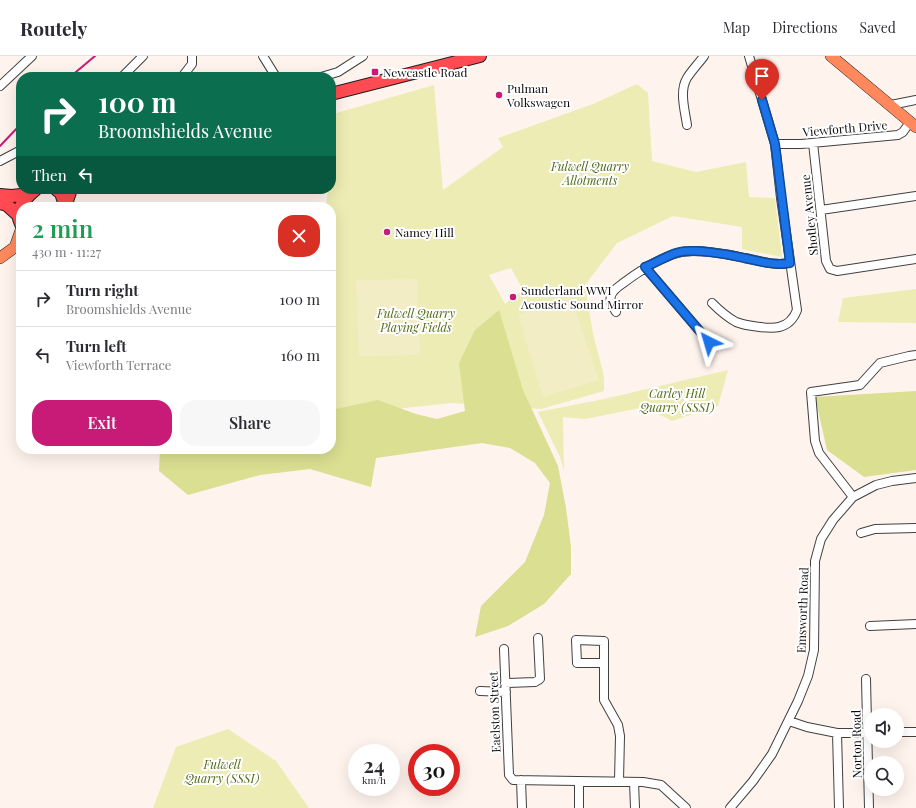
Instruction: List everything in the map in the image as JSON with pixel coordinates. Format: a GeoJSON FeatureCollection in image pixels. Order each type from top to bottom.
{"type":"FeatureCollection","features":[{"type":"Feature","properties":{"kind":"highway"},"geometry":{"type":"LineString","coordinates":[[336,93],[480,56]]}},
{"type":"Feature","properties":{"kind":"highway"},"geometry":{"type":"LineString","coordinates":[[0,195],[12,196],[22,194]]}},
{"type":"Feature","properties":{"kind":"highway"},"geometry":{"type":"LineString","coordinates":[[25,202],[31,194]]}},
{"type":"Feature","properties":{"kind":"highway"},"geometry":{"type":"LineString","coordinates":[[0,203],[7,205],[16,215]]}},
{"type":"Feature","properties":{"kind":"main road"},"geometry":{"type":"LineString","coordinates":[[834,56],[913,125]]}},
{"type":"Feature","properties":{"kind":"main road"},"geometry":{"type":"LineString","coordinates":[[0,258],[16,247]]}},
{"type":"Feature","properties":{"kind":"street"},"geometry":{"type":"LineString","coordinates":[[0,86],[32,56]]}},
{"type":"Feature","properties":{"kind":"street"},"geometry":{"type":"LineString","coordinates":[[127,72],[143,56]]}},
{"type":"Feature","properties":{"kind":"street"},"geometry":{"type":"LineString","coordinates":[[263,56],[273,72]]}},
{"type":"Feature","properties":{"kind":"street"},"geometry":{"type":"LineString","coordinates":[[336,73],[363,56]]}},
{"type":"Feature","properties":{"kind":"street"},"geometry":{"type":"LineString","coordinates":[[688,125],[683,96],[684,87],[686,79],[704,56]]}},
{"type":"Feature","properties":{"kind":"street"},"geometry":{"type":"LineString","coordinates":[[712,303],[723,314],[736,321],[745,325],[756,326],[779,327],[793,318],[797,310],[775,144],[749,56]]}},
{"type":"Feature","properties":{"kind":"street"},"geometry":{"type":"LineString","coordinates":[[186,72],[194,62]]}},
{"type":"Feature","properties":{"kind":"street"},"geometry":{"type":"LineString","coordinates":[[891,105],[916,100]]}},
{"type":"Feature","properties":{"kind":"street","name":"Viewforth Drive"},"geometry":{"type":"LineString","coordinates":[[775,144],[813,143],[898,135],[913,125]]}},
{"type":"Feature","properties":{"kind":"street","name":"Shotley Avenue"},"geometry":{"type":"LineString","coordinates":[[813,143],[826,261],[830,269],[837,271],[916,259]]}},
{"type":"Feature","properties":{"kind":"street"},"geometry":{"type":"LineString","coordinates":[[0,161],[16,153]]}},
{"type":"Feature","properties":{"kind":"street"},"geometry":{"type":"LineString","coordinates":[[821,210],[916,196]]}},
{"type":"Feature","properties":{"kind":"street"},"geometry":{"type":"LineString","coordinates":[[616,311],[610,304],[612,293],[615,289],[645,267],[676,253],[698,251],[742,257],[776,264],[790,263]]}},
{"type":"Feature","properties":{"kind":"street"},"geometry":{"type":"LineString","coordinates":[[645,267],[709,342]]}},
{"type":"Feature","properties":{"kind":"street"},"geometry":{"type":"LineString","coordinates":[[916,355],[880,363],[860,385],[811,392],[815,441],[819,452],[853,497],[876,485],[916,478]]}},
{"type":"Feature","properties":{"kind":"street","name":"Emsworth Road"},"geometry":{"type":"LineString","coordinates":[[730,808],[753,782],[772,754],[789,721],[808,676],[814,650],[816,561],[821,539],[833,520],[853,497]]}},
{"type":"Feature","properties":{"kind":"street"},"geometry":{"type":"LineString","coordinates":[[861,533],[875,529],[916,528]]}},
{"type":"Feature","properties":{"kind":"street"},"geometry":{"type":"LineString","coordinates":[[870,626],[916,624]]}},
{"type":"Feature","properties":{"kind":"street"},"geometry":{"type":"LineString","coordinates":[[480,691],[505,688],[540,680],[538,638]]}},
{"type":"Feature","properties":{"kind":"street","name":"Eaelston Street"},"geometry":{"type":"LineString","coordinates":[[504,649],[509,775],[513,780],[521,780]]}},
{"type":"Feature","properties":{"kind":"street"},"geometry":{"type":"LineString","coordinates":[[604,663],[604,700],[618,725],[620,736],[620,781]]}},
{"type":"Feature","properties":{"kind":"street","name":"Norton Road"},"geometry":{"type":"LineString","coordinates":[[866,679],[868,708]]}},
{"type":"Feature","properties":{"kind":"street"},"geometry":{"type":"LineString","coordinates":[[789,721],[837,734],[864,733]]}},
{"type":"Feature","properties":{"kind":"street"},"geometry":{"type":"LineString","coordinates":[[904,732],[916,732]]}},
{"type":"Feature","properties":{"kind":"street"},"geometry":{"type":"LineString","coordinates":[[837,734],[839,808]]}},
{"type":"Feature","properties":{"kind":"street","name":"Norton Road"},"geometry":{"type":"LineString","coordinates":[[869,748],[869,808]]}},
{"type":"Feature","properties":{"kind":"street"},"geometry":{"type":"LineString","coordinates":[[522,808],[521,780],[620,781],[661,785],[686,808]]}},
{"type":"Feature","properties":{"kind":"street"},"geometry":{"type":"LineString","coordinates":[[579,781],[579,808]]}},
{"type":"Feature","properties":{"kind":"street"},"geometry":{"type":"LineString","coordinates":[[634,782],[635,808]]}},
{"type":"Feature","properties":{"kind":"green space","name":"Fulwell Quarry Playing Fields"},"geometry":{"type":"Polygon","coordinates":[[[637,84],[648,93],[652,161],[696,172],[746,162],[749,197],[775,198],[782,257],[742,249],[742,227],[673,216],[617,243],[585,285],[593,334],[604,376],[604,391],[541,409],[451,403],[336,415],[336,202],[327,202],[327,194],[336,194],[336,113],[434,85],[443,190],[503,147],[498,138],[593,104],[637,84]],[[511,268],[489,275],[505,304],[523,290],[511,268]]]}},
{"type":"Feature","properties":{"kind":"green space"},"geometry":{"type":"Polygon","coordinates":[[[417,279],[420,355],[359,356],[356,280],[417,279]]]}},
{"type":"Feature","properties":{"kind":"green space"},"geometry":{"type":"Polygon","coordinates":[[[916,289],[916,323],[838,322],[843,298],[916,289]]]}},
{"type":"Feature","properties":{"kind":"green space"},"geometry":{"type":"Polygon","coordinates":[[[571,297],[599,380],[543,397],[518,315],[571,297]]]}},
{"type":"Feature","properties":{"kind":"green space"},"geometry":{"type":"Polygon","coordinates":[[[499,310],[523,390],[558,466],[566,508],[571,547],[571,574],[544,604],[508,626],[475,637],[481,606],[525,562],[544,515],[550,483],[535,463],[510,448],[482,443],[376,458],[371,487],[310,469],[260,475],[188,495],[159,471],[160,454],[336,454],[336,409],[378,400],[416,414],[437,419],[465,411],[459,363],[475,330],[499,310]]]}},
{"type":"Feature","properties":{"kind":"green space","name":"Carley Hill Quarry (SSSI)"},"geometry":{"type":"Polygon","coordinates":[[[728,370],[718,406],[672,421],[645,407],[585,419],[563,417],[564,471],[560,457],[538,412],[604,399],[728,370]]]}},
{"type":"Feature","properties":{"kind":"green space"},"geometry":{"type":"Polygon","coordinates":[[[916,391],[916,470],[864,477],[827,450],[815,397],[916,391]]]}},
{"type":"Feature","properties":{"kind":"green space","name":"Fulwell Quarry (SSSI)"},"geometry":{"type":"Polygon","coordinates":[[[228,729],[276,761],[309,808],[153,808],[176,747],[228,729]]]}},
{"type":"Feature","properties":{"kind":"railway"},"geometry":{"type":"LineString","coordinates":[[76,72],[95,56]]}},
{"type":"Feature","properties":{"kind":"railway"},"geometry":{"type":"LineString","coordinates":[[0,146],[16,129]]}},
{"type":"Feature","properties":{"kind":"place","name":"Newcastle Road"},"geometry":{"type":"Point","coordinates":[375,72]}},
{"type":"Feature","properties":{"kind":"place","name":"Pulman Volkswagen"},"geometry":{"type":"Point","coordinates":[499,95]}},
{"type":"Feature","properties":{"kind":"place","name":"Namey Hill"},"geometry":{"type":"Point","coordinates":[387,232]}},
{"type":"Feature","properties":{"kind":"place","name":"Sunderland WWI Acoustic Sound Mirror"},"geometry":{"type":"Point","coordinates":[513,297]}},
{"type":"Feature","properties":{"kind":"route"},"geometry":{"type":"LineString","coordinates":[[709,342],[645,267],[676,253],[685,251],[698,251],[742,257],[776,264],[790,263],[775,144],[762,100]]}},
{"type":"Feature","properties":{"kind":"park label","name":"Fulwell Quarry Allotments"},"geometry":{"type":"Point","coordinates":[590,173]}}]}
